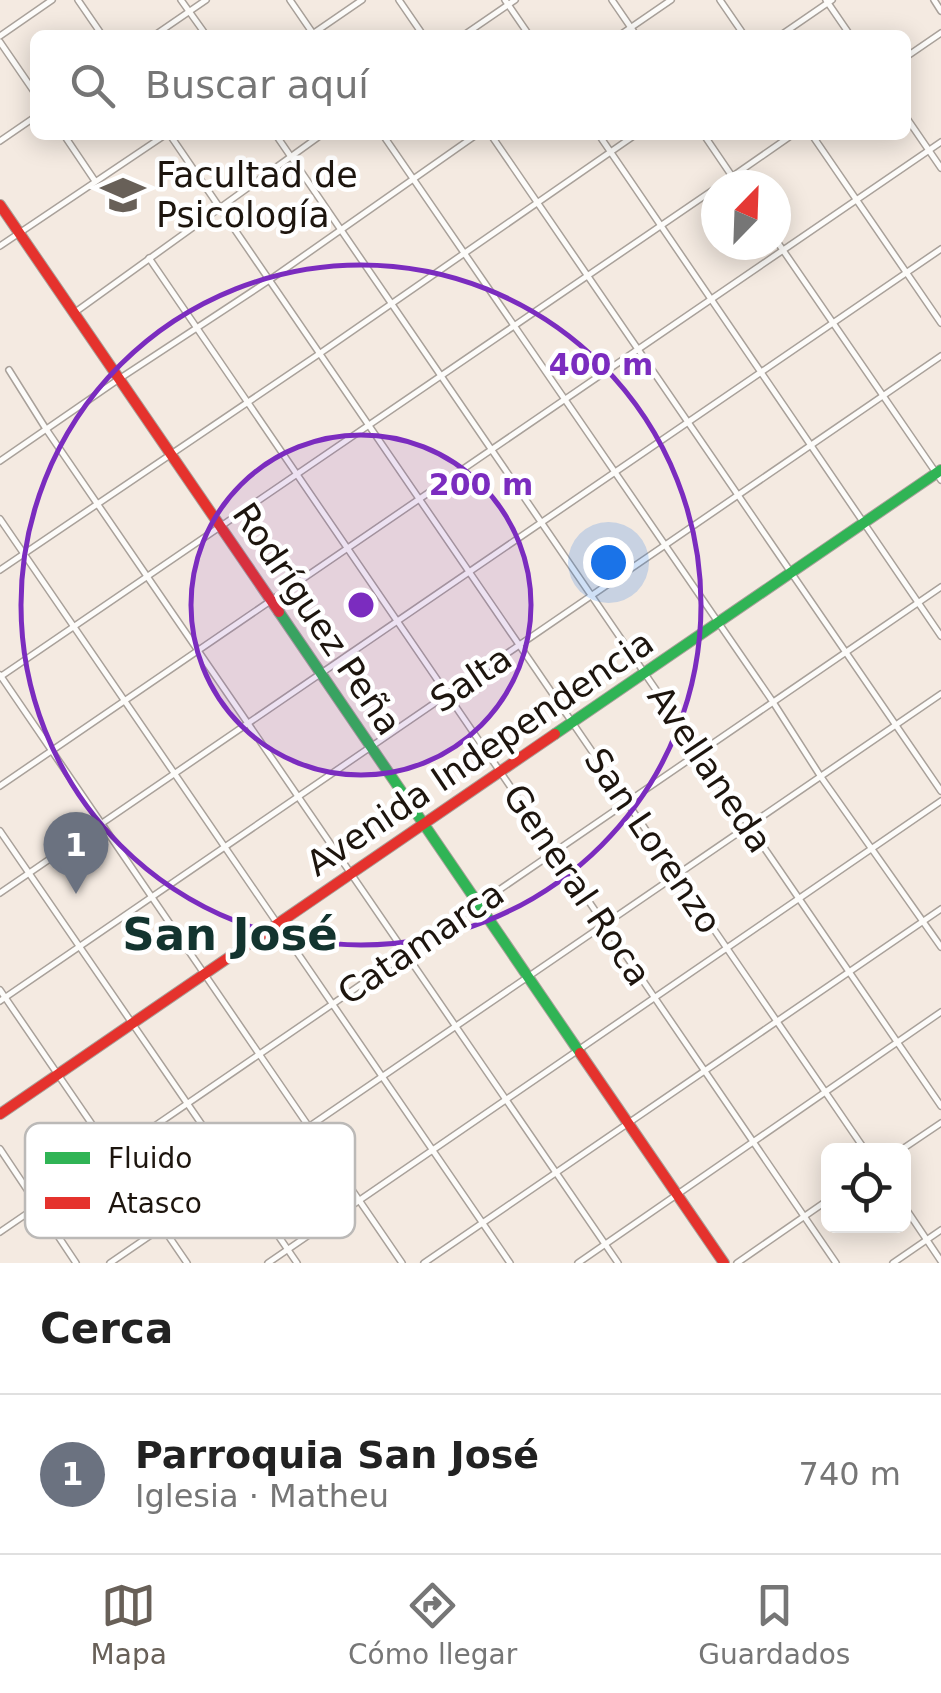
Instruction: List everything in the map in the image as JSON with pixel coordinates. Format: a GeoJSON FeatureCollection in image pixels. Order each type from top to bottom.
{"type":"FeatureCollection","features":[{"type":"Feature","properties":{"kind":"street"},"geometry":{"type":"LineString","coordinates":[[30,85],[0,39],[52,0]]}},
{"type":"Feature","properties":{"kind":"street"},"geometry":{"type":"LineString","coordinates":[[78,0],[99,30]]}},
{"type":"Feature","properties":{"kind":"street"},"geometry":{"type":"LineString","coordinates":[[182,0],[203,30]]}},
{"type":"Feature","properties":{"kind":"street"},"geometry":{"type":"LineString","coordinates":[[163,30],[206,0]]}},
{"type":"Feature","properties":{"kind":"street"},"geometry":{"type":"LineString","coordinates":[[290,0],[309,30]]}},
{"type":"Feature","properties":{"kind":"street"},"geometry":{"type":"LineString","coordinates":[[318,30],[362,0]]}},
{"type":"Feature","properties":{"kind":"street"},"geometry":{"type":"LineString","coordinates":[[398,0],[419,30]]}},
{"type":"Feature","properties":{"kind":"street"},"geometry":{"type":"LineString","coordinates":[[471,30],[515,0]]}},
{"type":"Feature","properties":{"kind":"street"},"geometry":{"type":"LineString","coordinates":[[612,0],[631,28]]}},
{"type":"Feature","properties":{"kind":"street"},"geometry":{"type":"LineString","coordinates":[[628,30],[671,0]]}},
{"type":"Feature","properties":{"kind":"street"},"geometry":{"type":"LineString","coordinates":[[720,0],[741,30]]}},
{"type":"Feature","properties":{"kind":"street"},"geometry":{"type":"LineString","coordinates":[[934,0],[941,10]]}},
{"type":"Feature","properties":{"kind":"street"},"geometry":{"type":"LineString","coordinates":[[788,30],[829,1],[847,30]]}},
{"type":"Feature","properties":{"kind":"street"},"geometry":{"type":"LineString","coordinates":[[507,2],[527,30]]}},
{"type":"Feature","properties":{"kind":"street"},"geometry":{"type":"LineString","coordinates":[[911,54],[941,33]]}},
{"type":"Feature","properties":{"kind":"street"},"geometry":{"type":"LineString","coordinates":[[0,141],[30,120]]}},
{"type":"Feature","properties":{"kind":"street"},"geometry":{"type":"LineString","coordinates":[[911,124],[941,168]]}},
{"type":"Feature","properties":{"kind":"street"},"geometry":{"type":"LineString","coordinates":[[67,140],[95,181]]}},
{"type":"Feature","properties":{"kind":"street"},"geometry":{"type":"LineString","coordinates":[[0,246],[159,140]]}},
{"type":"Feature","properties":{"kind":"street","name":"San Lorenzo"},"geometry":{"type":"LineString","coordinates":[[170,140],[860,1143]]}},
{"type":"Feature","properties":{"kind":"street","name":"Avellaneda"},"geometry":{"type":"LineString","coordinates":[[279,140],[941,1106]]}},
{"type":"Feature","properties":{"kind":"street"},"geometry":{"type":"LineString","coordinates":[[74,313],[314,140]]}},
{"type":"Feature","properties":{"kind":"street"},"geometry":{"type":"LineString","coordinates":[[386,140],[941,947]]}},
{"type":"Feature","properties":{"kind":"street"},"geometry":{"type":"LineString","coordinates":[[0,461],[469,140]]}},
{"type":"Feature","properties":{"kind":"street"},"geometry":{"type":"LineString","coordinates":[[494,140],[941,791]]}},
{"type":"Feature","properties":{"kind":"street"},"geometry":{"type":"LineString","coordinates":[[602,140],[941,636]]}},
{"type":"Feature","properties":{"kind":"street"},"geometry":{"type":"LineString","coordinates":[[0,570],[628,140]]}},
{"type":"Feature","properties":{"kind":"street"},"geometry":{"type":"LineString","coordinates":[[707,140],[728,170]]}},
{"type":"Feature","properties":{"kind":"street"},"geometry":{"type":"LineString","coordinates":[[741,170],[785,140]]}},
{"type":"Feature","properties":{"kind":"street"},"geometry":{"type":"LineString","coordinates":[[815,140],[941,323]]}},
{"type":"Feature","properties":{"kind":"street"},"geometry":{"type":"LineString","coordinates":[[791,245],[941,142]]}},
{"type":"Feature","properties":{"kind":"street"},"geometry":{"type":"LineString","coordinates":[[306,1123],[0,676],[701,198]]}},
{"type":"Feature","properties":{"kind":"street","name":"Rodríguez Peña"},"geometry":{"type":"LineString","coordinates":[[0,205],[724,1263]]}},
{"type":"Feature","properties":{"kind":"street"},"geometry":{"type":"LineString","coordinates":[[0,893],[941,248]]}},
{"type":"Feature","properties":{"kind":"street","name":"General Roca"},"geometry":{"type":"LineString","coordinates":[[149,258],[836,1263]]}},
{"type":"Feature","properties":{"kind":"street"},"geometry":{"type":"LineString","coordinates":[[0,786],[768,260]]}},
{"type":"Feature","properties":{"kind":"street"},"geometry":{"type":"LineString","coordinates":[[790,260],[939,475]]}},
{"type":"Feature","properties":{"kind":"street","name":"Salta"},"geometry":{"type":"LineString","coordinates":[[3,1000],[941,356]]}},
{"type":"Feature","properties":{"kind":"street"},"geometry":{"type":"LineString","coordinates":[[9,370],[618,1263]]}},
{"type":"Feature","properties":{"kind":"street","name":"Avenida Independencia"},"geometry":{"type":"LineString","coordinates":[[0,1114],[939,475]]}},
{"type":"Feature","properties":{"kind":"street"},"geometry":{"type":"LineString","coordinates":[[0,519],[510,1263]]}},
{"type":"Feature","properties":{"kind":"street","name":"Catamarca"},"geometry":{"type":"LineString","coordinates":[[159,1123],[941,587]]}},
{"type":"Feature","properties":{"kind":"street"},"geometry":{"type":"LineString","coordinates":[[315,1123],[941,694]]}},
{"type":"Feature","properties":{"kind":"street"},"geometry":{"type":"LineString","coordinates":[[355,1203],[941,801]]}},
{"type":"Feature","properties":{"kind":"street"},"geometry":{"type":"LineString","coordinates":[[0,830],[201,1123]]}},
{"type":"Feature","properties":{"kind":"street"},"geometry":{"type":"LineString","coordinates":[[424,1263],[941,909]]}},
{"type":"Feature","properties":{"kind":"street"},"geometry":{"type":"LineString","coordinates":[[0,990],[3,1000],[91,1123]]}},
{"type":"Feature","properties":{"kind":"street"},"geometry":{"type":"LineString","coordinates":[[578,1263],[941,1012]]}},
{"type":"Feature","properties":{"kind":"street"},"geometry":{"type":"LineString","coordinates":[[911,1143],[941,1123]]}},
{"type":"Feature","properties":{"kind":"street"},"geometry":{"type":"LineString","coordinates":[[0,1149],[25,1186]]}},
{"type":"Feature","properties":{"kind":"street"},"geometry":{"type":"LineString","coordinates":[[355,1194],[402,1263]]}},
{"type":"Feature","properties":{"kind":"street"},"geometry":{"type":"LineString","coordinates":[[737,1263],[821,1205]]}},
{"type":"Feature","properties":{"kind":"street","name":"Catamarca"},"geometry":{"type":"LineString","coordinates":[[0,1232],[25,1215]]}},
{"type":"Feature","properties":{"kind":"street"},"geometry":{"type":"LineString","coordinates":[[911,1217],[941,1261]]}},
{"type":"Feature","properties":{"kind":"street"},"geometry":{"type":"LineString","coordinates":[[893,1263],[941,1230]]}},
{"type":"Feature","properties":{"kind":"street"},"geometry":{"type":"LineString","coordinates":[[59,1238],[76,1263]]}},
{"type":"Feature","properties":{"kind":"street"},"geometry":{"type":"LineString","coordinates":[[110,1263],[146,1238]]}},
{"type":"Feature","properties":{"kind":"street"},"geometry":{"type":"LineString","coordinates":[[170,1238],[187,1263]]}},
{"type":"Feature","properties":{"kind":"street"},"geometry":{"type":"LineString","coordinates":[[280,1238],[297,1263]]}},
{"type":"Feature","properties":{"kind":"street"},"geometry":{"type":"LineString","coordinates":[[268,1263],[304,1238]]}},
{"type":"Feature","properties":{"kind":"traffic: fast"},"geometry":{"type":"LineString","coordinates":[[555,734],[941,470]]}},
{"type":"Feature","properties":{"kind":"traffic: fast"},"geometry":{"type":"LineString","coordinates":[[279,612],[580,1053]]}},
{"type":"Feature","properties":{"kind":"traffic: jam"},"geometry":{"type":"LineString","coordinates":[[0,205],[279,612]]}},
{"type":"Feature","properties":{"kind":"traffic: jam"},"geometry":{"type":"LineString","coordinates":[[0,1114],[555,734]]}},
{"type":"Feature","properties":{"kind":"traffic: jam"},"geometry":{"type":"LineString","coordinates":[[580,1053],[724,1263]]}},
{"type":"Feature","properties":{"kind":"place","name":"Facultad de Psicología"},"geometry":{"type":"Point","coordinates":[123,195]}},
{"type":"Feature","properties":{"kind":"place","name":"Parroquia San José"},"geometry":{"type":"Point","coordinates":[76,894]}},
{"type":"Feature","properties":{"kind":"district","name":"San José"},"geometry":{"type":"Point","coordinates":[230,934]}}]}
